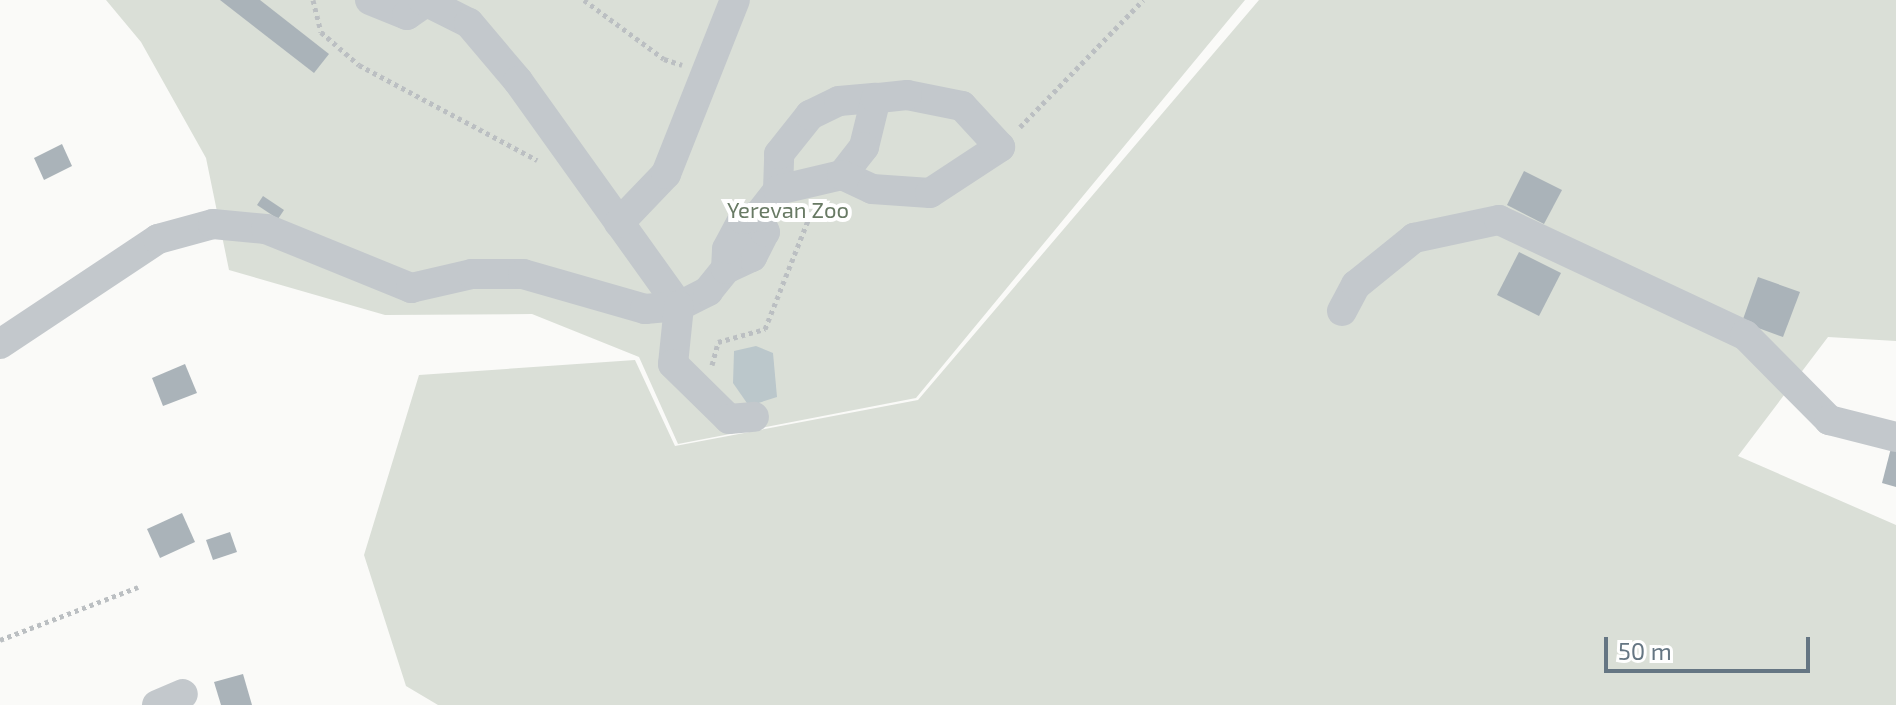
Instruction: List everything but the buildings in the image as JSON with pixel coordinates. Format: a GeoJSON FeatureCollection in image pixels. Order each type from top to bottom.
{"type":"FeatureCollection","features":[{"type":"Feature","properties":{"kind":"street"},"geometry":{"type":"LineString","coordinates":[[370,0],[407,15],[423,2],[469,23],[518,81],[679,306],[673,364],[729,419],[754,417]]}},
{"type":"Feature","properties":{"kind":"street"},"geometry":{"type":"LineString","coordinates":[[619,223],[666,174],[735,0]]}},
{"type":"Feature","properties":{"kind":"street"},"geometry":{"type":"LineString","coordinates":[[0,344],[158,239],[213,224],[266,229],[411,288],[472,274],[523,274],[645,309],[679,306],[708,291],[726,269],[752,257],[765,232],[758,216],[778,190],[779,154],[810,115],[839,101],[907,95],[962,106],[1000,147],[930,193],[872,189],[842,175],[778,190]]}},
{"type":"Feature","properties":{"kind":"street"},"geometry":{"type":"LineString","coordinates":[[842,175],[864,147],[876,98]]}},
{"type":"Feature","properties":{"kind":"street"},"geometry":{"type":"LineString","coordinates":[[1342,311],[1356,285],[1414,238],[1499,220],[1745,335],[1829,420],[1896,437]]}},
{"type":"Feature","properties":{"kind":"path"},"geometry":{"type":"LineString","coordinates":[[313,0],[321,32],[359,65],[546,166]]}},
{"type":"Feature","properties":{"kind":"path"},"geometry":{"type":"LineString","coordinates":[[584,0],[664,59],[685,65]]}},
{"type":"Feature","properties":{"kind":"path"},"geometry":{"type":"LineString","coordinates":[[1000,147],[1143,0]]}},
{"type":"Feature","properties":{"kind":"path"},"geometry":{"type":"LineString","coordinates":[[716,351],[718,342],[765,329],[805,220],[814,209]]}},
{"type":"Feature","properties":{"kind":"path"},"geometry":{"type":"LineString","coordinates":[[0,640],[138,587]]}},
{"type":"Feature","properties":{"kind":"green space","name":"Yerevan Zoo"},"geometry":{"type":"Polygon","coordinates":[[[106,0],[1245,0],[916,398],[678,444],[639,357],[532,314],[385,315],[229,270],[206,158],[141,42],[106,0]]]}},
{"type":"Feature","properties":{"kind":"green space"},"geometry":{"type":"Polygon","coordinates":[[[1259,0],[1896,0],[1896,341],[1828,337],[1738,456],[1896,525],[1896,705],[438,705],[406,686],[364,555],[419,375],[635,360],[675,446],[918,400],[1259,0]]]}},
{"type":"Feature","properties":{"kind":"shaded area"},"geometry":{"type":"Polygon","coordinates":[[[756,346],[773,353],[777,397],[749,406],[733,383],[734,351],[756,346]]]}}]}
